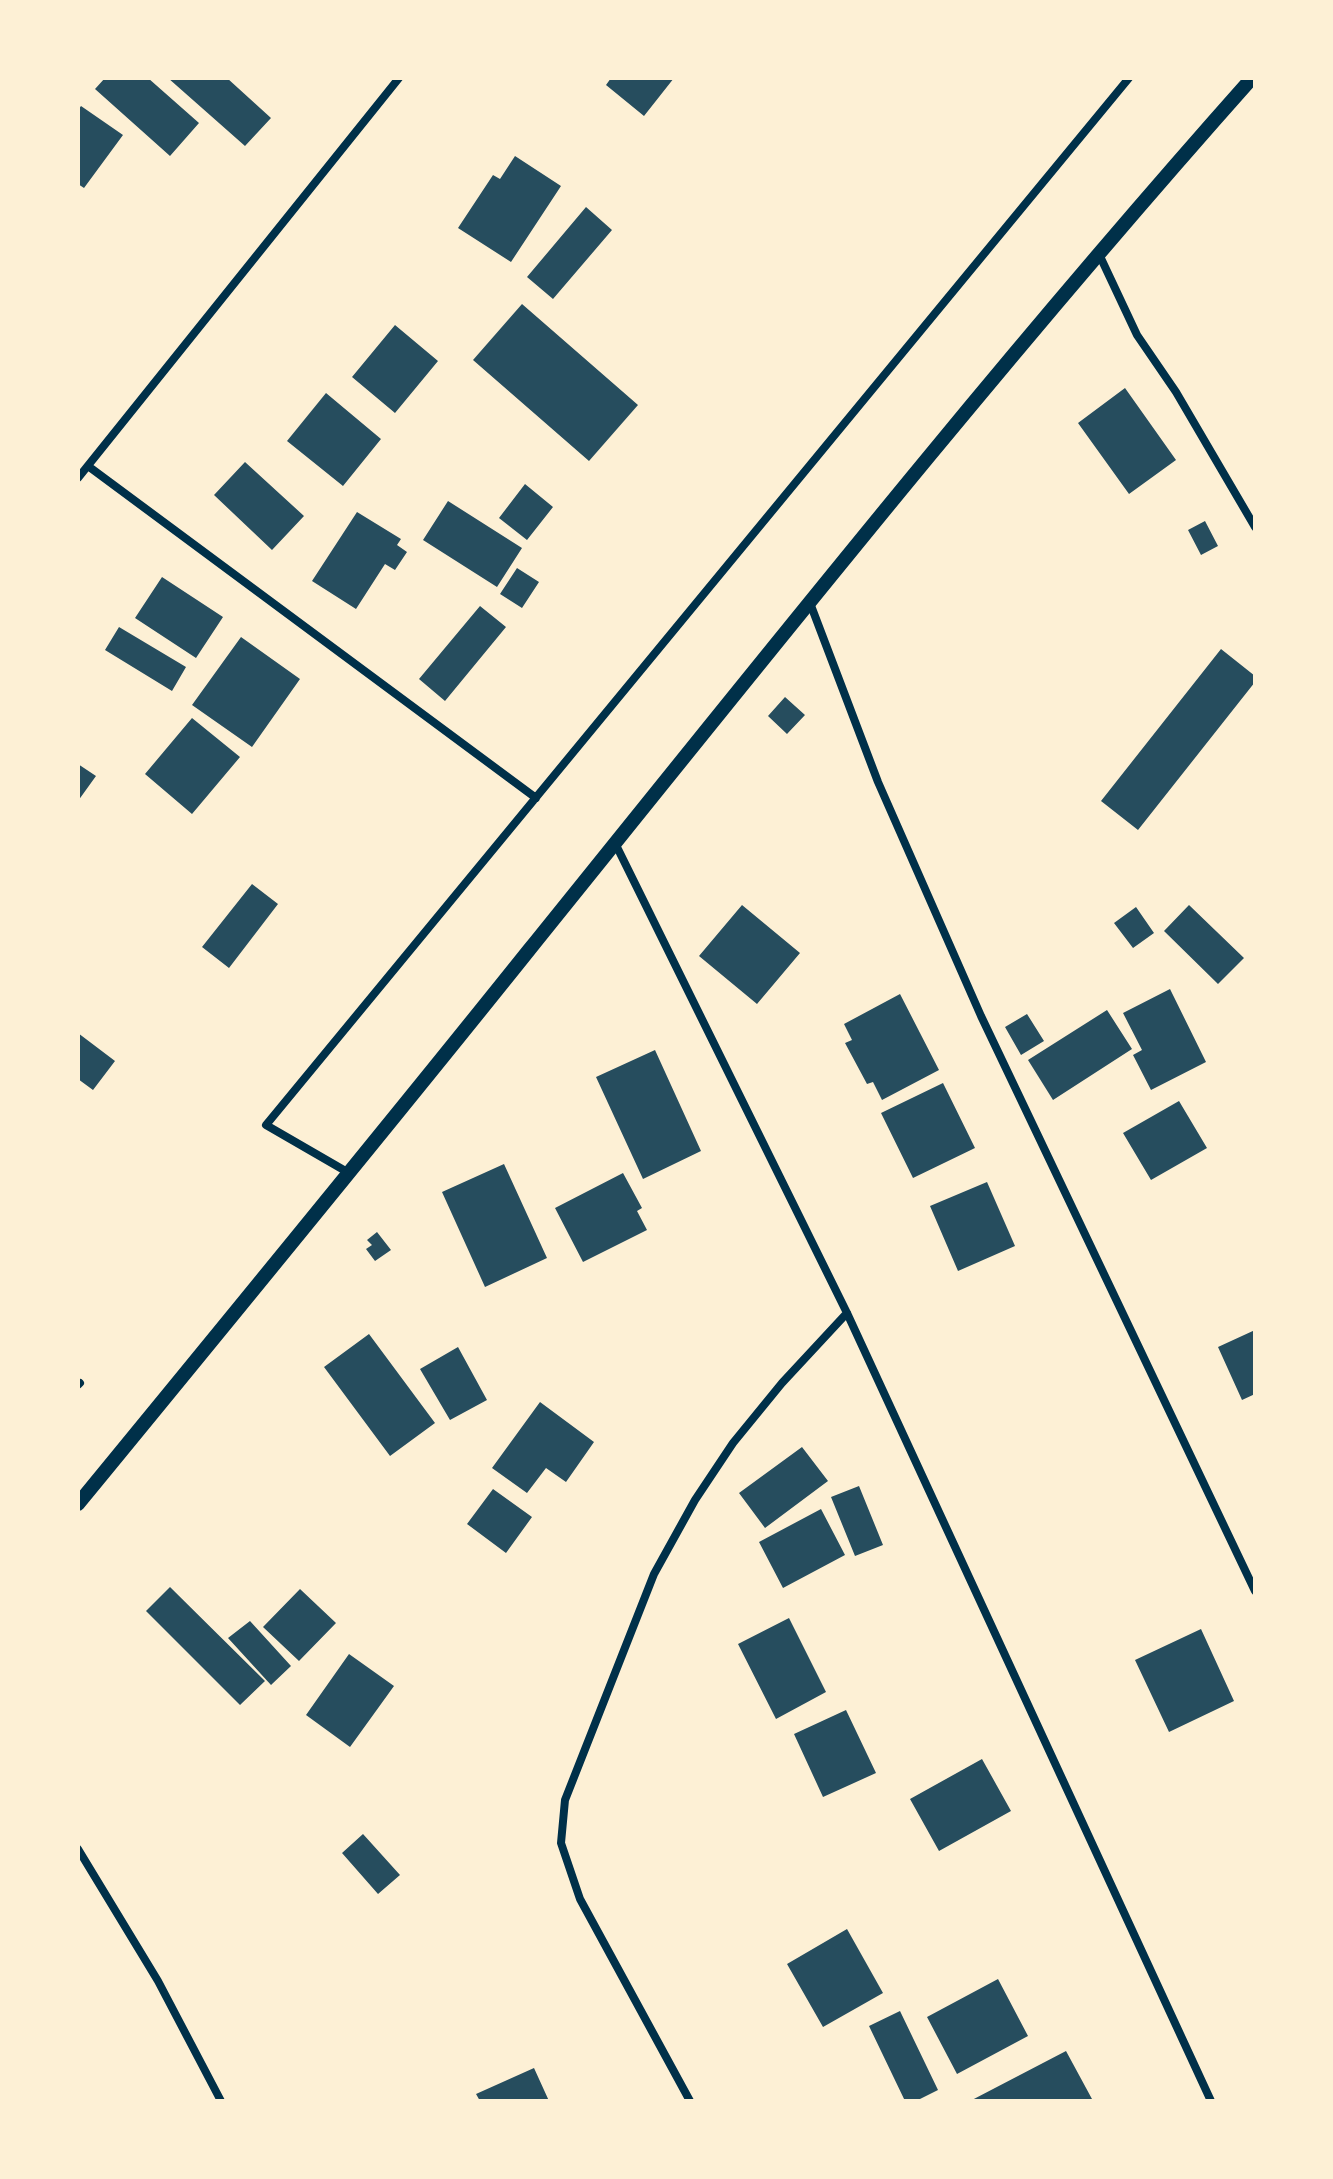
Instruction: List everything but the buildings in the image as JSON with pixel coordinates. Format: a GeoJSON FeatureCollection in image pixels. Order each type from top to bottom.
{"type":"FeatureCollection","features":[{"type":"Feature","properties":{"kind":"street"},"geometry":{"type":"LineString","coordinates":[[78,478],[399,78]]}},
{"type":"Feature","properties":{"kind":"street"},"geometry":{"type":"LineString","coordinates":[[350,1173],[266,1125],[1129,78]]}},
{"type":"Feature","properties":{"kind":"street"},"geometry":{"type":"LineString","coordinates":[[78,1504],[1098,251],[1252,78]]}},
{"type":"Feature","properties":{"kind":"street"},"geometry":{"type":"LineString","coordinates":[[1098,251],[1137,335],[1176,392],[1255,527]]}},
{"type":"Feature","properties":{"kind":"street"},"geometry":{"type":"LineString","coordinates":[[88,466],[536,798]]}},
{"type":"Feature","properties":{"kind":"street"},"geometry":{"type":"LineString","coordinates":[[810,602],[878,782],[974,1002],[1255,1591]]}},
{"type":"Feature","properties":{"kind":"street"},"geometry":{"type":"LineString","coordinates":[[615,843],[847,1313],[1211,2101]]}},
{"type":"Feature","properties":{"kind":"street"},"geometry":{"type":"LineString","coordinates":[[690,2101],[580,1899],[561,1843],[565,1800],[654,1574],[695,1500],[733,1443],[847,1313]]}},
{"type":"Feature","properties":{"kind":"street"},"geometry":{"type":"LineString","coordinates":[[78,1849],[158,1981],[221,2101]]}}]}
